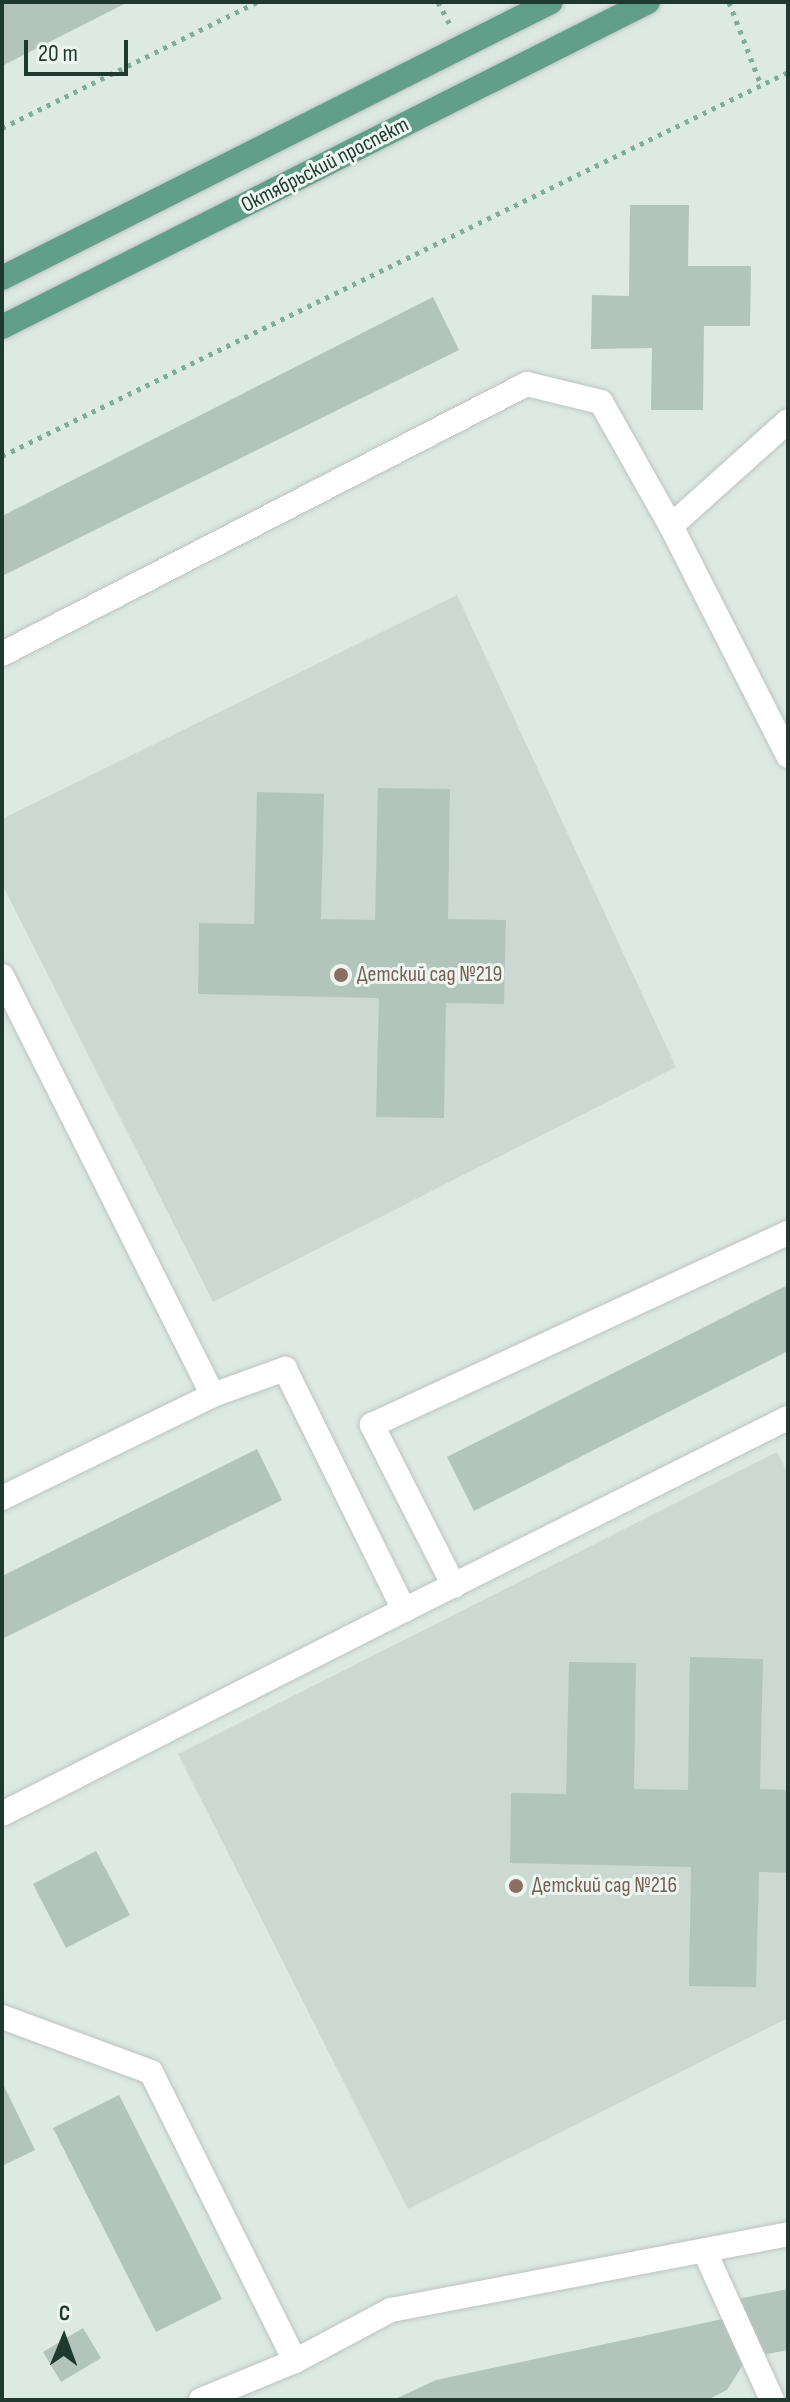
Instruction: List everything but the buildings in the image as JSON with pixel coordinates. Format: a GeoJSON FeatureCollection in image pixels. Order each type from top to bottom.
{"type":"FeatureCollection","features":[{"type":"Feature","properties":{"kind":"main road","name":"Октябрьский проспект"},"geometry":{"type":"LineString","coordinates":[[2,278],[551,2]]}},
{"type":"Feature","properties":{"kind":"main road","name":"Октябрьский проспект"},"geometry":{"type":"LineString","coordinates":[[2,327],[648,2]]}},
{"type":"Feature","properties":{"kind":"lane"},"geometry":{"type":"LineString","coordinates":[[2,654],[527,384],[601,402],[671,526],[788,756]]}},
{"type":"Feature","properties":{"kind":"lane"},"geometry":{"type":"LineString","coordinates":[[671,526],[788,421]]}},
{"type":"Feature","properties":{"kind":"lane"},"geometry":{"type":"LineString","coordinates":[[2,976],[213,1395]]}},
{"type":"Feature","properties":{"kind":"lane"},"geometry":{"type":"LineString","coordinates":[[454,1586],[372,1425],[788,1233]]}},
{"type":"Feature","properties":{"kind":"lane"},"geometry":{"type":"LineString","coordinates":[[2,1498],[213,1395],[285,1369],[404,1610]]}},
{"type":"Feature","properties":{"kind":"lane"},"geometry":{"type":"LineString","coordinates":[[2,1814],[788,1418]]}},
{"type":"Feature","properties":{"kind":"lane"},"geometry":{"type":"LineString","coordinates":[[2,2017],[151,2072],[295,2361]]}},
{"type":"Feature","properties":{"kind":"lane"},"geometry":{"type":"LineString","coordinates":[[201,2400],[295,2361],[391,2310],[543,2277],[705,2252],[788,2234]]}},
{"type":"Feature","properties":{"kind":"lane"},"geometry":{"type":"LineString","coordinates":[[705,2252],[772,2400]]}},
{"type":"Feature","properties":{"kind":"path"},"geometry":{"type":"LineString","coordinates":[[2,128],[257,2]]}},
{"type":"Feature","properties":{"kind":"path"},"geometry":{"type":"LineString","coordinates":[[729,2],[761,85]]}},
{"type":"Feature","properties":{"kind":"path"},"geometry":{"type":"LineString","coordinates":[[2,456],[788,72]]}},
{"type":"Feature","properties":{"kind":"shaded area","name":"Детский сад №219"},"geometry":{"type":"Polygon","coordinates":[[[457,595],[676,1067],[213,1302],[2,884],[2,819],[457,595]]]}},
{"type":"Feature","properties":{"kind":"shaded area","name":"Детский сад №216"},"geometry":{"type":"Polygon","coordinates":[[[777,1452],[788,1474],[788,2018],[408,2209],[178,1754],[777,1452]]]}},
{"type":"Feature","properties":{"kind":"place","name":"Детский сад №219"},"geometry":{"type":"Point","coordinates":[341,975]}},
{"type":"Feature","properties":{"kind":"place","name":"Детский сад №216"},"geometry":{"type":"Point","coordinates":[516,1886]}}]}
